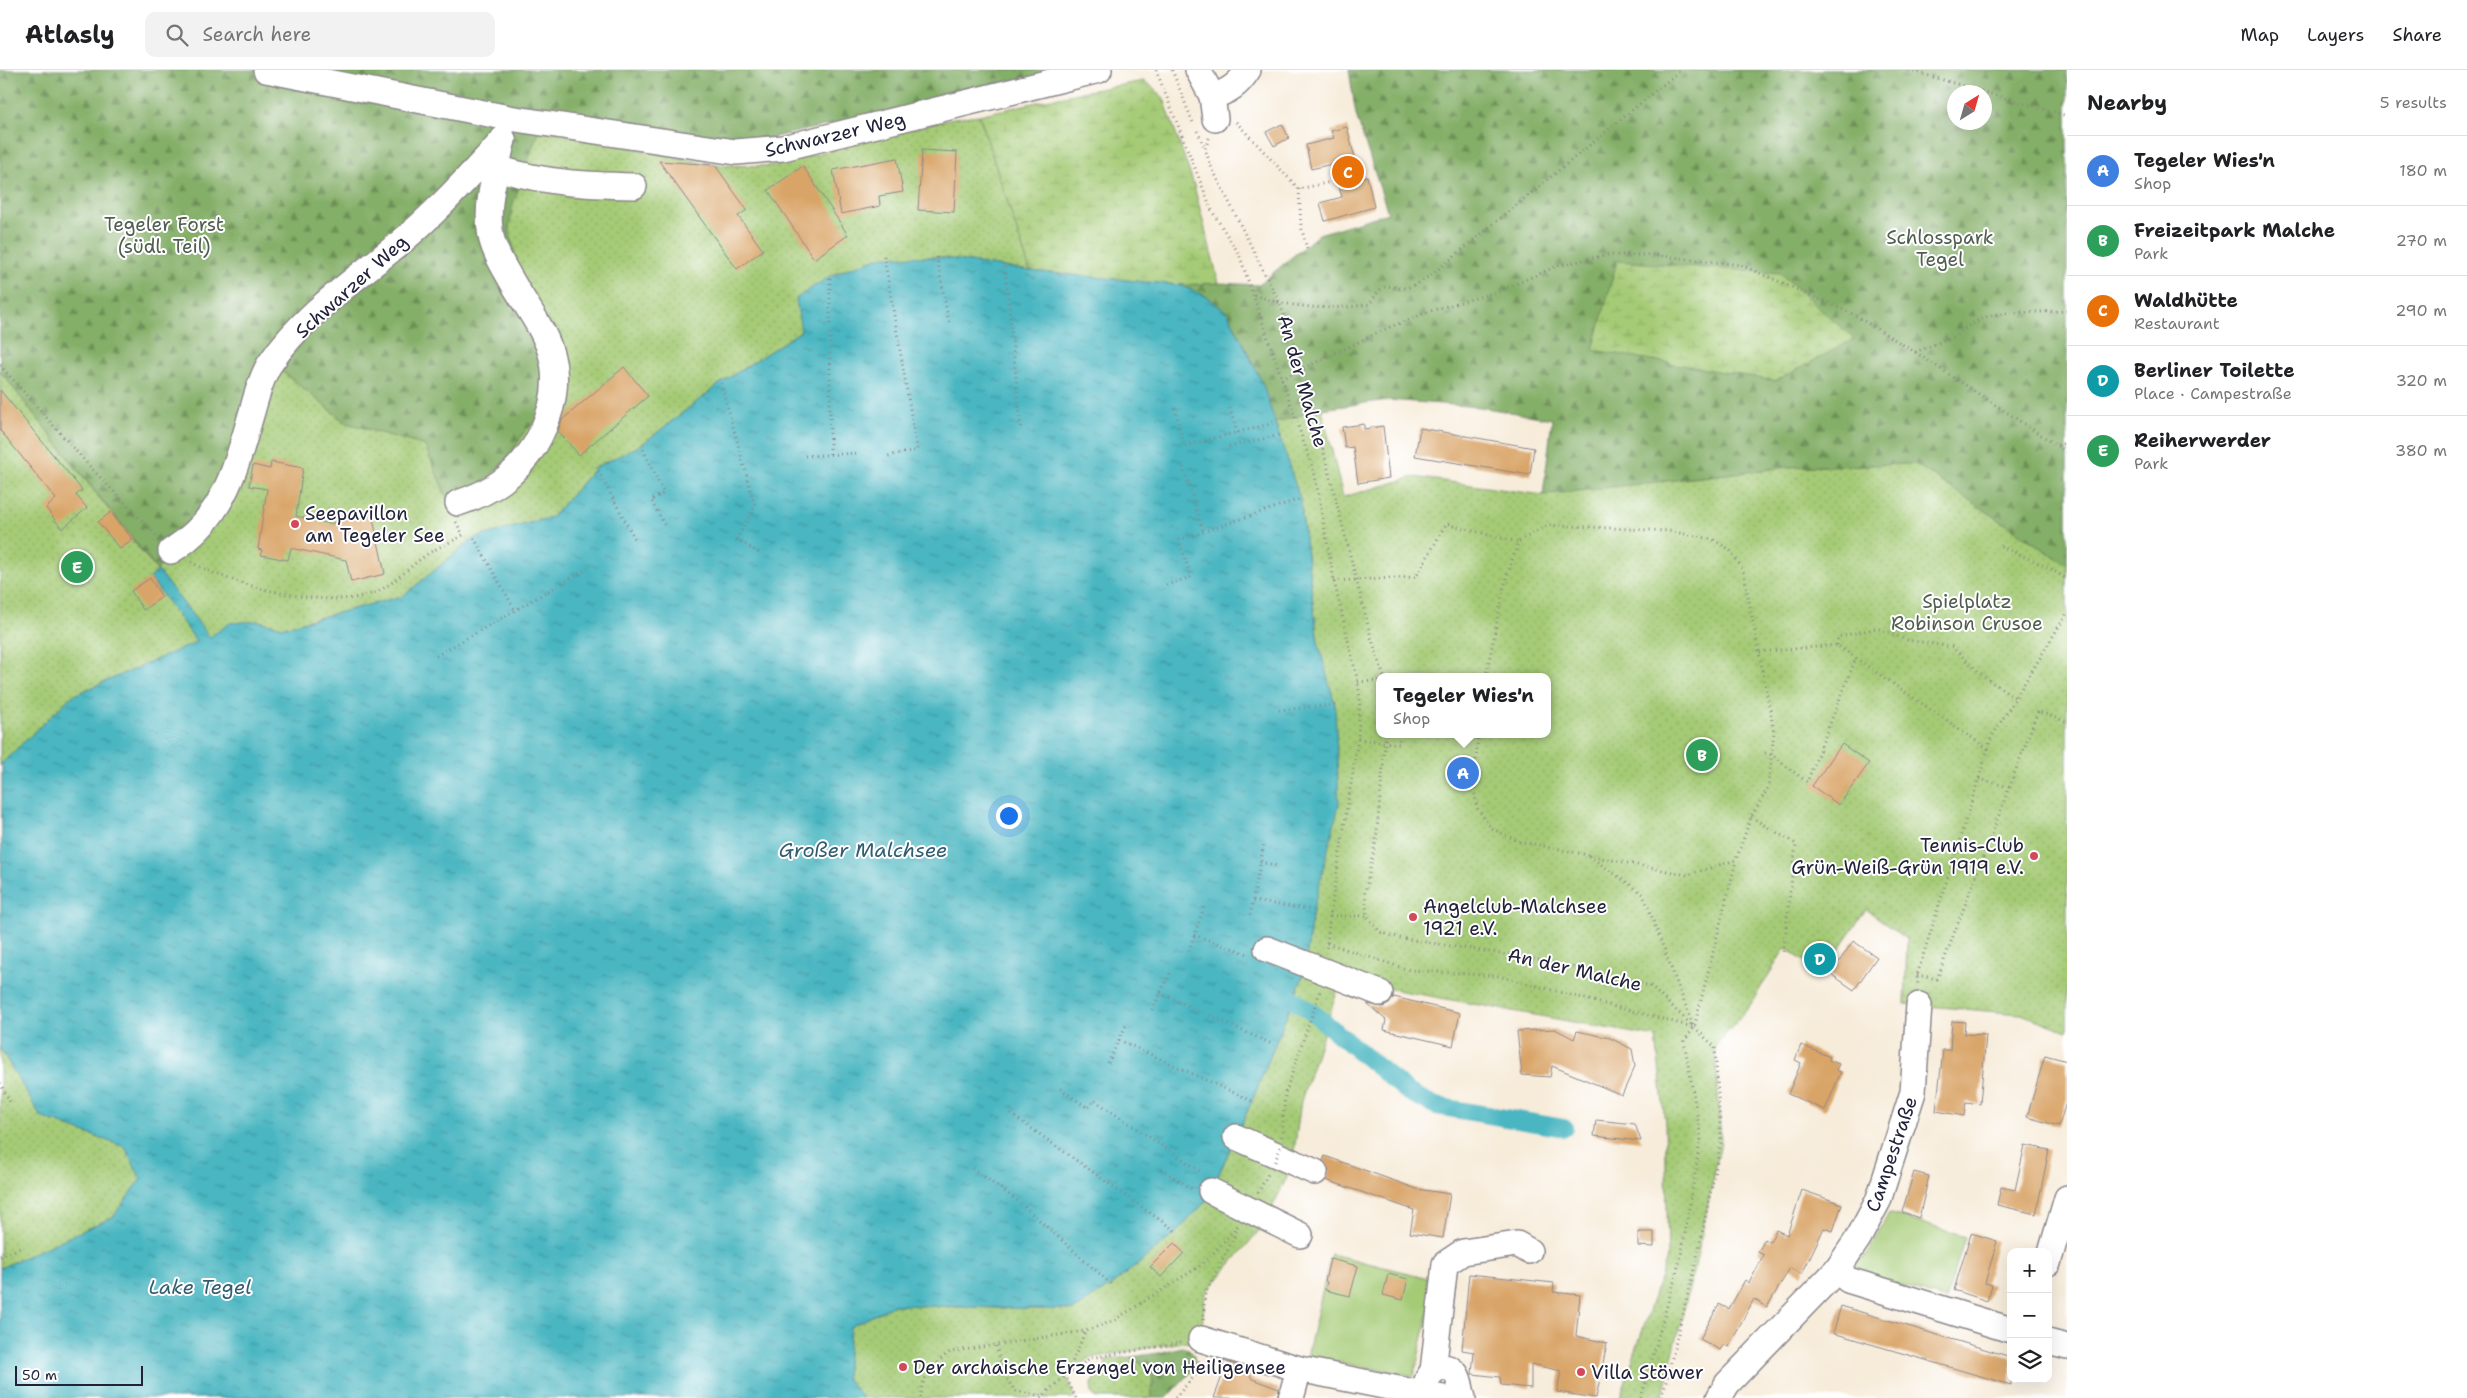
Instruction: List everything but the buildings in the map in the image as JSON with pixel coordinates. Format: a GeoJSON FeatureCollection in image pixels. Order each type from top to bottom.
{"type":"FeatureCollection","features":[{"type":"Feature","properties":{"kind":"street","name":"Schwarzer Weg"},"geometry":{"type":"LineString","coordinates":[[266,70],[520,123],[736,152],[763,151],[802,143],[1099,70]]}},
{"type":"Feature","properties":{"kind":"street"},"geometry":{"type":"LineString","coordinates":[[1198,70],[1220,111]]}},
{"type":"Feature","properties":{"kind":"street"},"geometry":{"type":"LineString","coordinates":[[1220,111],[1221,94],[1237,85],[1248,70]]}},
{"type":"Feature","properties":{"kind":"street","name":"Schwarzer Weg"},"geometry":{"type":"LineString","coordinates":[[172,551],[191,537],[222,500],[233,478],[259,387],[269,366],[280,352],[320,308],[403,240],[446,200],[520,123]]}},
{"type":"Feature","properties":{"kind":"street"},"geometry":{"type":"LineString","coordinates":[[458,503],[485,494],[522,465],[540,437],[547,421],[554,392],[556,376],[552,350],[505,269],[490,230],[490,208],[497,168],[520,123]]}},
{"type":"Feature","properties":{"kind":"street"},"geometry":{"type":"LineString","coordinates":[[497,168],[528,178],[578,185],[634,186]]}},
{"type":"Feature","properties":{"kind":"street"},"geometry":{"type":"LineString","coordinates":[[1267,949],[1380,993]]}},
{"type":"Feature","properties":{"kind":"street","name":"Campestraße"},"geometry":{"type":"LineString","coordinates":[[1719,1398],[1727,1384],[1837,1270],[1859,1237],[1878,1201],[1899,1141],[1913,1092],[1919,1005]]}},
{"type":"Feature","properties":{"kind":"street"},"geometry":{"type":"LineString","coordinates":[[1236,1137],[1315,1172]]}},
{"type":"Feature","properties":{"kind":"street"},"geometry":{"type":"LineString","coordinates":[[1206,1187],[1249,1211],[1300,1235]]}},
{"type":"Feature","properties":{"kind":"street"},"geometry":{"type":"LineString","coordinates":[[2052,1249],[2067,1198]]}},
{"type":"Feature","properties":{"kind":"street"},"geometry":{"type":"LineString","coordinates":[[1433,1371],[1445,1264],[1463,1252],[1517,1244],[1529,1251]]}},
{"type":"Feature","properties":{"kind":"street"},"geometry":{"type":"LineString","coordinates":[[1837,1270],[1848,1280],[2007,1329]]}},
{"type":"Feature","properties":{"kind":"street"},"geometry":{"type":"LineString","coordinates":[[1202,1339],[1299,1369],[1436,1396]]}},
{"type":"Feature","properties":{"kind":"street"},"geometry":{"type":"LineString","coordinates":[[2052,1343],[2067,1348]]}},
{"type":"Feature","properties":{"kind":"street"},"geometry":{"type":"LineString","coordinates":[[1436,1396],[1426,1385],[1428,1376],[1433,1371],[1443,1367],[1453,1371],[1459,1379],[1463,1398]]}},
{"type":"Feature","properties":{"kind":"street"},"geometry":{"type":"LineString","coordinates":[[1292,1398],[1299,1369]]}},
{"type":"Feature","properties":{"kind":"path"},"geometry":{"type":"LineString","coordinates":[[1156,70],[1212,211],[1239,254],[1315,475],[1334,581],[1358,682],[1360,700],[1358,739],[1327,943],[1408,970],[1498,976],[1694,1028]]}},
{"type":"Feature","properties":{"kind":"path","name":"An der Malche"},"geometry":{"type":"LineString","coordinates":[[1172,70],[1211,166],[1280,304],[1303,368],[1383,673]]}},
{"type":"Feature","properties":{"kind":"path"},"geometry":{"type":"LineString","coordinates":[[1254,295],[1280,304],[1343,309],[1370,304],[1377,291],[1386,285],[1412,287],[1437,269],[1681,70]]}},
{"type":"Feature","properties":{"kind":"path"},"geometry":{"type":"LineString","coordinates":[[1909,70],[2067,116]]}},
{"type":"Feature","properties":{"kind":"path"},"geometry":{"type":"LineString","coordinates":[[1205,149],[1220,111],[1299,189],[1301,226],[1307,250]]}},
{"type":"Feature","properties":{"kind":"path"},"geometry":{"type":"LineString","coordinates":[[1299,189],[1331,182]]}},
{"type":"Feature","properties":{"kind":"path"},"geometry":{"type":"LineString","coordinates":[[1281,379],[1433,310],[1500,292],[1557,266],[1607,255],[1654,255],[1741,264],[1852,313],[2067,452]]}},
{"type":"Feature","properties":{"kind":"path"},"geometry":{"type":"LineString","coordinates":[[884,256],[917,450],[888,456]]}},
{"type":"Feature","properties":{"kind":"path"},"geometry":{"type":"LineString","coordinates":[[937,257],[950,324]]}},
{"type":"Feature","properties":{"kind":"path"},"geometry":{"type":"LineString","coordinates":[[1005,267],[1021,429]]}},
{"type":"Feature","properties":{"kind":"path"},"geometry":{"type":"LineString","coordinates":[[830,275],[830,454]]}},
{"type":"Feature","properties":{"kind":"path"},"geometry":{"type":"LineString","coordinates":[[1915,352],[1954,337],[1968,326],[1988,316],[2008,313],[2067,311]]}},
{"type":"Feature","properties":{"kind":"path"},"geometry":{"type":"LineString","coordinates":[[0,365],[92,469],[172,551],[199,567],[263,590],[310,598],[348,597],[372,594],[391,584],[429,553],[463,536]]}},
{"type":"Feature","properties":{"kind":"path"},"geometry":{"type":"LineString","coordinates":[[721,383],[755,506],[737,539],[762,555]]}},
{"type":"Feature","properties":{"kind":"path"},"geometry":{"type":"LineString","coordinates":[[1175,408],[1184,446],[1274,423]]}},
{"type":"Feature","properties":{"kind":"path"},"geometry":{"type":"LineString","coordinates":[[1230,408],[1237,433]]}},
{"type":"Feature","properties":{"kind":"path"},"geometry":{"type":"LineString","coordinates":[[1229,447],[1279,435]]}},
{"type":"Feature","properties":{"kind":"path"},"geometry":{"type":"LineString","coordinates":[[2057,445],[2067,443]]}},
{"type":"Feature","properties":{"kind":"path"},"geometry":{"type":"LineString","coordinates":[[641,445],[664,493],[651,500],[665,526]]}},
{"type":"Feature","properties":{"kind":"path"},"geometry":{"type":"LineString","coordinates":[[805,456],[859,453]]}},
{"type":"Feature","properties":{"kind":"path"},"geometry":{"type":"LineString","coordinates":[[596,467],[636,541]]}},
{"type":"Feature","properties":{"kind":"path"},"geometry":{"type":"LineString","coordinates":[[1183,467],[1203,531]]}},
{"type":"Feature","properties":{"kind":"path"},"geometry":{"type":"LineString","coordinates":[[1166,585],[1191,577],[1179,540],[1300,499]]}},
{"type":"Feature","properties":{"kind":"path"},"geometry":{"type":"LineString","coordinates":[[1334,581],[1416,577],[1446,524],[1518,542]]}},
{"type":"Feature","properties":{"kind":"path"},"geometry":{"type":"LineString","coordinates":[[1487,673],[1504,586],[1518,542],[1548,525],[1670,531],[1712,539],[1730,550],[1743,570],[1774,731],[1768,788],[1751,817],[1736,860],[1694,1028],[1684,1041],[1701,1138],[1681,1256],[1641,1398]]}},
{"type":"Feature","properties":{"kind":"path"},"geometry":{"type":"LineString","coordinates":[[474,538],[515,610]]}},
{"type":"Feature","properties":{"kind":"path"},"geometry":{"type":"LineString","coordinates":[[2001,546],[2049,568],[2067,579]]}},
{"type":"Feature","properties":{"kind":"path"},"geometry":{"type":"LineString","coordinates":[[436,656],[592,566]]}},
{"type":"Feature","properties":{"kind":"path"},"geometry":{"type":"LineString","coordinates":[[1919,1005],[1917,975],[1990,740],[2067,613]]}},
{"type":"Feature","properties":{"kind":"path"},"geometry":{"type":"LineString","coordinates":[[1837,644],[1838,637],[1877,628],[1907,640],[1952,647],[1987,679],[2016,698]]}},
{"type":"Feature","properties":{"kind":"path"},"geometry":{"type":"LineString","coordinates":[[1760,652],[1837,644],[1988,749]]}},
{"type":"Feature","properties":{"kind":"path"},"geometry":{"type":"LineString","coordinates":[[1765,752],[1772,755],[1807,782],[1856,658]]}},
{"type":"Feature","properties":{"kind":"path"},"geometry":{"type":"LineString","coordinates":[[1358,682],[1376,681]]}},
{"type":"Feature","properties":{"kind":"path"},"geometry":{"type":"LineString","coordinates":[[1279,710],[1335,705]]}},
{"type":"Feature","properties":{"kind":"path"},"geometry":{"type":"LineString","coordinates":[[1917,975],[1936,979],[2038,711],[2067,722]]}},
{"type":"Feature","properties":{"kind":"path"},"geometry":{"type":"LineString","coordinates":[[1358,739],[1399,744],[1398,738]]}},
{"type":"Feature","properties":{"kind":"path"},"geometry":{"type":"LineString","coordinates":[[1478,738],[1474,787],[1477,808],[1491,828],[1518,841],[1687,875],[1736,860]]}},
{"type":"Feature","properties":{"kind":"path"},"geometry":{"type":"LineString","coordinates":[[1330,916],[1367,916],[1365,893],[1376,840],[1386,741]]}},
{"type":"Feature","properties":{"kind":"path"},"geometry":{"type":"LineString","coordinates":[[1979,779],[2009,787]]}},
{"type":"Feature","properties":{"kind":"path"},"geometry":{"type":"LineString","coordinates":[[1751,817],[1796,844],[1783,952]]}},
{"type":"Feature","properties":{"kind":"path"},"geometry":{"type":"LineString","coordinates":[[1250,915],[1264,844]]}},
{"type":"Feature","properties":{"kind":"path"},"geometry":{"type":"LineString","coordinates":[[1586,855],[1643,894],[1694,1028]]}},
{"type":"Feature","properties":{"kind":"path"},"geometry":{"type":"LineString","coordinates":[[1260,862],[1278,866]]}},
{"type":"Feature","properties":{"kind":"path"},"geometry":{"type":"LineString","coordinates":[[1253,901],[1313,910]]}},
{"type":"Feature","properties":{"kind":"path"},"geometry":{"type":"LineString","coordinates":[[1188,951],[1204,907]]}},
{"type":"Feature","properties":{"kind":"path","name":"An der Malche"},"geometry":{"type":"LineString","coordinates":[[1367,916],[1380,932],[1400,938],[1547,960],[1650,986],[1715,1047],[1721,1142],[1697,1257],[1662,1398]]}},
{"type":"Feature","properties":{"kind":"path"},"geometry":{"type":"LineString","coordinates":[[1152,1010],[1171,970]]}},
{"type":"Feature","properties":{"kind":"path"},"geometry":{"type":"LineString","coordinates":[[1160,993],[1274,1045]]}},
{"type":"Feature","properties":{"kind":"path"},"geometry":{"type":"LineString","coordinates":[[1176,1398],[1197,1373],[1202,1339],[1205,1294],[1281,1145],[1285,1094],[1316,1003]]}},
{"type":"Feature","properties":{"kind":"path"},"geometry":{"type":"LineString","coordinates":[[1108,1063],[1127,1023]]}},
{"type":"Feature","properties":{"kind":"path"},"geometry":{"type":"LineString","coordinates":[[1119,1040],[1252,1101]]}},
{"type":"Feature","properties":{"kind":"path"},"geometry":{"type":"LineString","coordinates":[[0,1083],[11,1104]]}},
{"type":"Feature","properties":{"kind":"path"},"geometry":{"type":"LineString","coordinates":[[1060,1088],[1088,1108],[1094,1100],[1206,1187]]}},
{"type":"Feature","properties":{"kind":"path"},"geometry":{"type":"LineString","coordinates":[[1011,1114],[1176,1232]]}},
{"type":"Feature","properties":{"kind":"path"},"geometry":{"type":"LineString","coordinates":[[972,1168],[1018,1202],[1112,1285]]}},
{"type":"Feature","properties":{"kind":"path"},"geometry":{"type":"LineString","coordinates":[[1161,1169],[1206,1187]]}},
{"type":"Feature","properties":{"kind":"path"},"geometry":{"type":"LineString","coordinates":[[921,1398],[921,1393],[932,1366],[950,1352],[1085,1331],[1113,1321],[1202,1264],[1234,1233],[1249,1211]]}},
{"type":"Feature","properties":{"kind":"path"},"geometry":{"type":"LineString","coordinates":[[0,1256],[20,1248]]}},
{"type":"Feature","properties":{"kind":"path"},"geometry":{"type":"LineString","coordinates":[[1076,1398],[1066,1377],[1085,1331]]}},
{"type":"Feature","properties":{"kind":"path"},"geometry":{"type":"LineString","coordinates":[[996,1346],[1005,1376],[1014,1391],[1042,1397],[1090,1358],[1202,1339]]}},
{"type":"Feature","properties":{"kind":"green space","name":"Tegeler Forst (südl. Teil)"},"geometry":{"type":"Polygon","coordinates":[[[0,70],[1078,70],[738,145],[543,115],[564,396],[524,432],[512,453],[489,477],[468,492],[446,496],[425,446],[346,423],[278,368],[229,478],[158,571],[0,371],[0,70]]]}},
{"type":"Feature","properties":{"kind":"green space","name":"Schlosspark Tegel"},"geometry":{"type":"Polygon","coordinates":[[[1349,70],[2067,70],[2067,565],[1915,464],[1789,467],[1543,495],[1552,419],[1480,407],[1388,400],[1322,409],[1274,423],[1261,382],[1228,313],[1204,295],[1179,285],[1219,283],[1259,285],[1319,234],[1388,213],[1356,115],[1349,70]]]}},
{"type":"Feature","properties":{"kind":"green space"},"geometry":{"type":"Polygon","coordinates":[[[1144,81],[1164,99],[1193,182],[1219,283],[1179,285],[1030,271],[979,115],[1082,92],[1144,81]]]}},
{"type":"Feature","properties":{"kind":"green space"},"geometry":{"type":"Polygon","coordinates":[[[979,115],[1030,271],[937,257],[884,256],[830,275],[801,331],[721,383],[641,445],[596,467],[552,517],[474,538],[403,596],[283,627],[258,621],[210,637],[157,571],[171,551],[204,516],[269,361],[346,423],[425,446],[446,496],[468,492],[489,477],[512,453],[524,432],[564,396],[525,295],[509,228],[513,204],[539,129],[715,165],[770,166],[953,118],[979,115]]]}},
{"type":"Feature","properties":{"kind":"green space"},"geometry":{"type":"Polygon","coordinates":[[[1617,261],[1780,273],[1854,339],[1776,381],[1593,350],[1617,261]]]}},
{"type":"Feature","properties":{"kind":"green space"},"geometry":{"type":"Polygon","coordinates":[[[0,371],[157,571],[151,578],[197,642],[72,696],[0,766],[0,371]]]}},
{"type":"Feature","properties":{"kind":"green space","name":"Spielplatz Robinson Crusoe"},"geometry":{"type":"Polygon","coordinates":[[[1322,409],[1343,497],[1414,477],[1543,495],[1789,467],[1915,464],[2067,565],[2067,1031],[2021,1014],[1905,1004],[1907,939],[1866,909],[1823,974],[1785,948],[1749,1007],[1715,1047],[1721,1142],[1697,1257],[1662,1398],[1620,1398],[1668,1254],[1665,1123],[1656,1037],[1341,980],[1301,1101],[1292,1167],[1263,1226],[1205,1294],[1201,1339],[1090,1358],[1066,1377],[1076,1398],[863,1398],[846,1378],[850,1327],[894,1305],[1074,1310],[1112,1285],[1177,1232],[1207,1200],[1252,1101],[1304,973],[1313,910],[1335,705],[1318,642],[1300,499],[1274,423],[1322,409]]]}},
{"type":"Feature","properties":{"kind":"green space"},"geometry":{"type":"Polygon","coordinates":[[[0,1048],[41,1117],[125,1147],[141,1179],[113,1217],[0,1268],[0,1048]]]}},
{"type":"Feature","properties":{"kind":"green space"},"geometry":{"type":"Polygon","coordinates":[[[1889,1213],[1965,1237],[1946,1300],[1858,1273],[1855,1268],[1859,1258],[1865,1257],[1889,1213]]]}},
{"type":"Feature","properties":{"kind":"green space"},"geometry":{"type":"Polygon","coordinates":[[[1331,1254],[1436,1280],[1414,1376],[1307,1357],[1331,1254]]]}},
{"type":"Feature","properties":{"kind":"green space"},"geometry":{"type":"Polygon","coordinates":[[[1182,1347],[1189,1349],[1194,1355],[1195,1368],[1167,1398],[1151,1398],[1150,1392],[1154,1383],[1138,1360],[1130,1359],[1130,1357],[1159,1353],[1182,1347]]]}},
{"type":"Feature","properties":{"kind":"green space"},"geometry":{"type":"Polygon","coordinates":[[[1130,1357],[1151,1370],[1151,1398],[1097,1398],[1092,1394],[1091,1384],[1099,1371],[1106,1366],[1105,1360],[1130,1357]]]}},
{"type":"Feature","properties":{"kind":"water","name":"Großer Malchsee"},"geometry":{"type":"Polygon","coordinates":[[[884,256],[937,257],[1030,271],[1179,285],[1204,295],[1228,313],[1262,382],[1300,499],[1318,642],[1335,705],[1339,805],[1313,910],[1304,973],[1252,1101],[1207,1200],[1177,1232],[1112,1285],[1074,1310],[894,1305],[850,1327],[846,1378],[863,1398],[0,1398],[0,1268],[113,1217],[141,1179],[125,1147],[41,1117],[0,1048],[2,763],[72,696],[197,642],[150,578],[158,571],[210,637],[230,623],[258,621],[283,627],[403,596],[474,538],[552,517],[596,467],[641,445],[721,383],[801,331],[796,299],[838,273],[884,256]]]}},
{"type":"Feature","properties":{"kind":"waterway"},"geometry":{"type":"LineString","coordinates":[[1293,999],[1317,1016],[1408,1092],[1436,1106],[1564,1128]]}},
{"type":"Feature","properties":{"kind":"place","name":"Waldhütte"},"geometry":{"type":"Point","coordinates":[1348,172]}},
{"type":"Feature","properties":{"kind":"place","name":"Seepavillon am Tegeler See"},"geometry":{"type":"Point","coordinates":[295,524]}},
{"type":"Feature","properties":{"kind":"place","name":"Reiherwerder"},"geometry":{"type":"Point","coordinates":[77,567]}},
{"type":"Feature","properties":{"kind":"place","name":"Freizeitpark Malche"},"geometry":{"type":"Point","coordinates":[1702,755]}},
{"type":"Feature","properties":{"kind":"place","name":"Tegeler Wies'n"},"geometry":{"type":"Point","coordinates":[1463,773]}},
{"type":"Feature","properties":{"kind":"place","name":"Tennis-Club Grün-Weiß-Grün 1919 e.V."},"geometry":{"type":"Point","coordinates":[2034,856]}},
{"type":"Feature","properties":{"kind":"place","name":"Angelclub-Malchsee 1921 e.V."},"geometry":{"type":"Point","coordinates":[1413,917]}},
{"type":"Feature","properties":{"kind":"place","name":"Berliner Toilette"},"geometry":{"type":"Point","coordinates":[1820,959]}},
{"type":"Feature","properties":{"kind":"place","name":"Der archaische Erzengel von Heiligensee"},"geometry":{"type":"Point","coordinates":[903,1367]}},
{"type":"Feature","properties":{"kind":"place","name":"Villa Stöwer"},"geometry":{"type":"Point","coordinates":[1581,1372]}},
{"type":"Feature","properties":{"kind":"water label","name":"Lake Tegel"},"geometry":{"type":"Point","coordinates":[200,1287]}}]}
